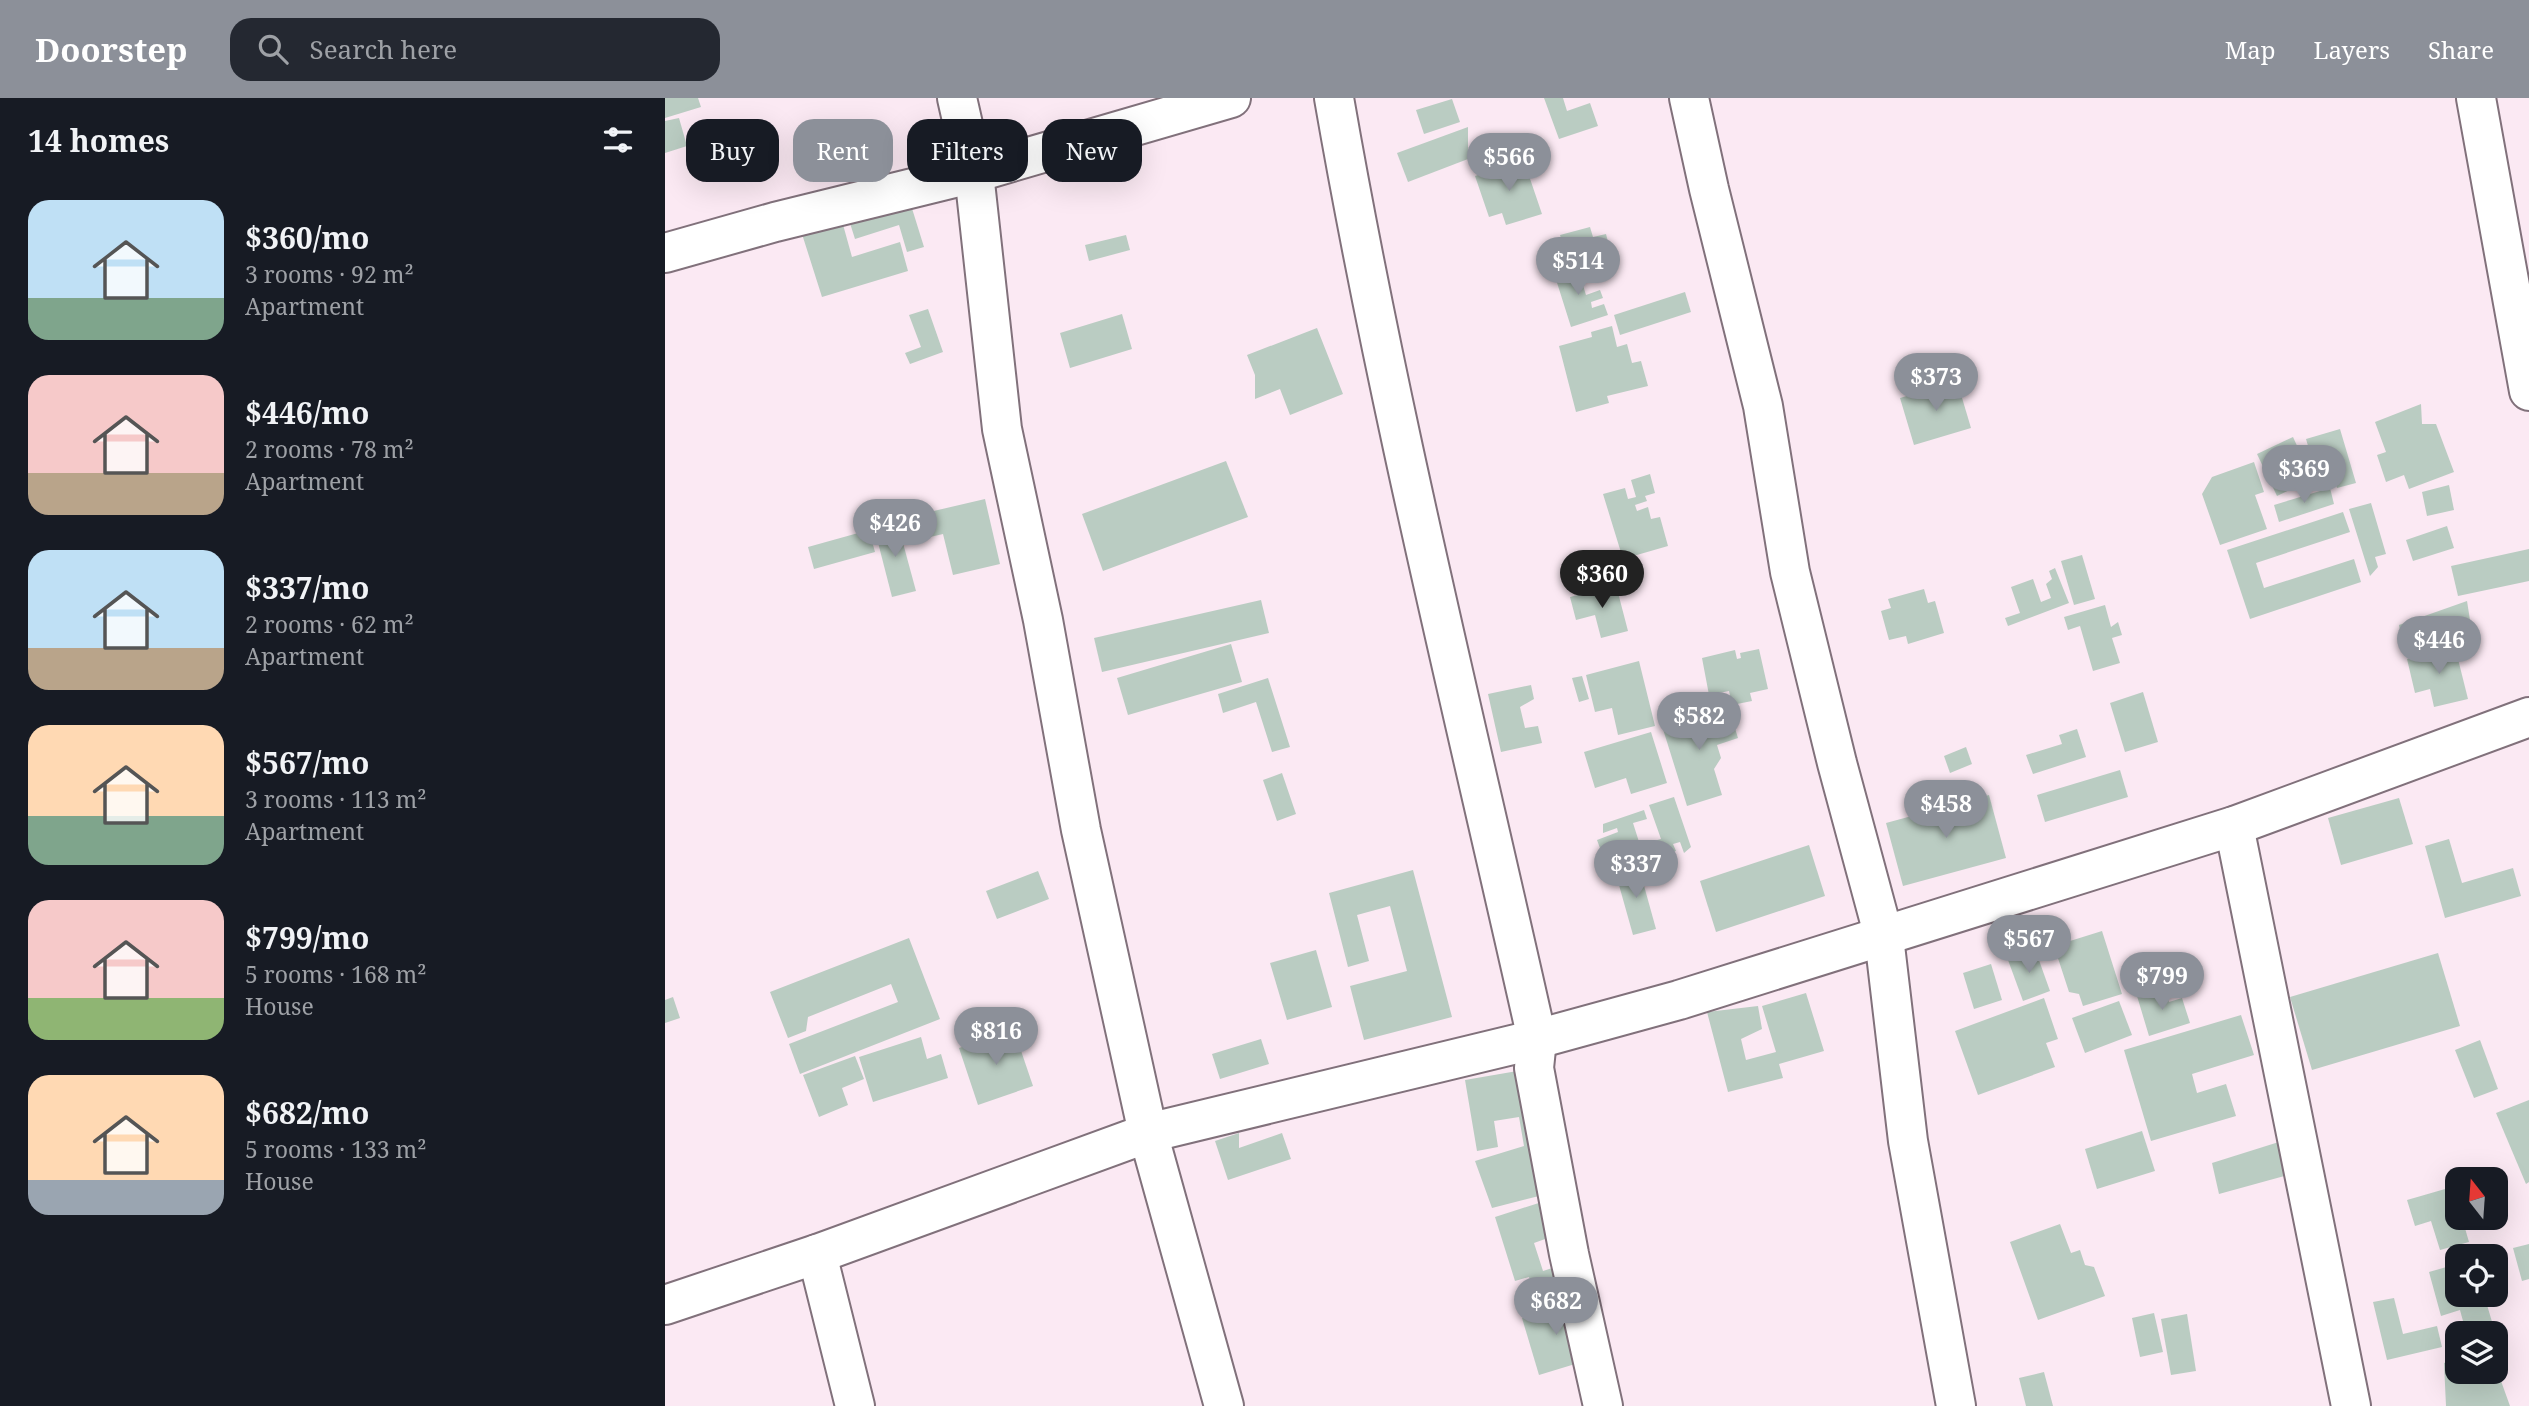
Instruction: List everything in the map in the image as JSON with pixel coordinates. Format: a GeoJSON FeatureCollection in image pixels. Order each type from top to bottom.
{"type":"FeatureCollection","features":[{"type":"Feature","properties":{"kind":"street"},"geometry":{"type":"LineString","coordinates":[[957,98],[962,119]]}},
{"type":"Feature","properties":{"kind":"street"},"geometry":{"type":"LineString","coordinates":[[1028,157],[1231,98]]}},
{"type":"Feature","properties":{"kind":"street"},"geometry":{"type":"LineString","coordinates":[[1334,98],[1360,244],[1462,712],[1537,1039],[1534,1068],[1569,1254],[1603,1406]]}},
{"type":"Feature","properties":{"kind":"street"},"geometry":{"type":"LineString","coordinates":[[1689,98],[1763,406],[1790,572],[1836,763],[1884,937],[1899,1046],[1908,1141],[1956,1406]]}},
{"type":"Feature","properties":{"kind":"street"},"geometry":{"type":"LineString","coordinates":[[2476,98],[2529,391]]}},
{"type":"Feature","properties":{"kind":"street"},"geometry":{"type":"LineString","coordinates":[[665,253],[775,222],[937,182]]}},
{"type":"Feature","properties":{"kind":"street"},"geometry":{"type":"LineString","coordinates":[[975,182],[1002,429],[1044,620],[1081,830],[1147,1133],[1224,1406]]}},
{"type":"Feature","properties":{"kind":"street"},"geometry":{"type":"LineString","coordinates":[[665,1305],[817,1254],[1147,1133],[1537,1039],[1679,1000],[2234,826],[2529,717]]}},
{"type":"Feature","properties":{"kind":"street"},"geometry":{"type":"LineString","coordinates":[[2234,826],[2351,1406]]}},
{"type":"Feature","properties":{"kind":"street"},"geometry":{"type":"LineString","coordinates":[[817,1254],[855,1406]]}},
{"type":"Feature","properties":{"kind":"building"},"geometry":{"type":"Polygon","coordinates":[[[665,98],[698,98],[701,107],[665,118],[665,98]]]}},
{"type":"Feature","properties":{"kind":"building"},"geometry":{"type":"Polygon","coordinates":[[[1544,98],[1563,98],[1567,111],[1590,103],[1598,126],[1559,139],[1544,98]]]}},
{"type":"Feature","properties":{"kind":"building"},"geometry":{"type":"Polygon","coordinates":[[[1452,99],[1460,122],[1424,134],[1416,110],[1452,99]]]}},
{"type":"Feature","properties":{"kind":"building"},"geometry":{"type":"Polygon","coordinates":[[[679,118],[686,146],[665,153],[665,121],[679,118]]]}},
{"type":"Feature","properties":{"kind":"building"},"geometry":{"type":"Polygon","coordinates":[[[1468,127],[1468,159],[1408,182],[1397,153],[1468,127]]]}},
{"type":"Feature","properties":{"kind":"building"},"geometry":{"type":"Polygon","coordinates":[[[1524,161],[1542,214],[1506,225],[1502,213],[1489,217],[1475,176],[1524,161]]]}},
{"type":"Feature","properties":{"kind":"building"},"geometry":{"type":"Polygon","coordinates":[[[910,202],[924,247],[907,252],[899,225],[855,239],[849,220],[910,202]]]}},
{"type":"Feature","properties":{"kind":"building"},"geometry":{"type":"Polygon","coordinates":[[[842,221],[852,257],[900,242],[908,271],[822,297],[802,234],[842,221]]]}},
{"type":"Feature","properties":{"kind":"building"},"geometry":{"type":"Polygon","coordinates":[[[1590,227],[1593,237],[1606,234],[1610,250],[1568,262],[1560,235],[1590,227]]]}},
{"type":"Feature","properties":{"kind":"building"},"geometry":{"type":"Polygon","coordinates":[[[1126,235],[1130,250],[1089,261],[1085,245],[1126,235]]]}},
{"type":"Feature","properties":{"kind":"building"},"geometry":{"type":"Polygon","coordinates":[[[1576,263],[1586,295],[1600,290],[1603,298],[1591,302],[1592,308],[1604,304],[1608,315],[1571,327],[1553,270],[1576,263]]]}},
{"type":"Feature","properties":{"kind":"building"},"geometry":{"type":"Polygon","coordinates":[[[1685,292],[1691,312],[1620,335],[1614,315],[1685,292]]]}},
{"type":"Feature","properties":{"kind":"building"},"geometry":{"type":"Polygon","coordinates":[[[928,309],[943,352],[910,364],[905,353],[921,347],[909,315],[928,309]]]}},
{"type":"Feature","properties":{"kind":"building"},"geometry":{"type":"Polygon","coordinates":[[[1122,314],[1132,349],[1070,368],[1060,333],[1122,314]]]}},
{"type":"Feature","properties":{"kind":"building"},"geometry":{"type":"Polygon","coordinates":[[[1612,326],[1617,347],[1627,344],[1632,363],[1641,361],[1648,386],[1607,396],[1609,403],[1576,412],[1559,346],[1592,337],[1591,332],[1612,326]]]}},
{"type":"Feature","properties":{"kind":"building"},"geometry":{"type":"Polygon","coordinates":[[[1317,328],[1343,394],[1290,415],[1280,389],[1255,399],[1255,375],[1247,355],[1317,328]]]}},
{"type":"Feature","properties":{"kind":"building"},"geometry":{"type":"Polygon","coordinates":[[[1957,381],[1971,428],[1914,445],[1900,398],[1957,381]]]}},
{"type":"Feature","properties":{"kind":"building"},"geometry":{"type":"Polygon","coordinates":[[[2421,404],[2422,424],[2436,424],[2454,472],[2409,489],[2404,475],[2386,482],[2377,455],[2386,452],[2375,422],[2421,404]]]}},
{"type":"Feature","properties":{"kind":"building"},"geometry":{"type":"Polygon","coordinates":[[[2340,429],[2356,483],[2337,488],[2330,462],[2314,466],[2306,439],[2340,429]]]}},
{"type":"Feature","properties":{"kind":"building"},"geometry":{"type":"Polygon","coordinates":[[[2293,437],[2305,463],[2284,473],[2292,489],[2277,496],[2257,454],[2293,437]]]}},
{"type":"Feature","properties":{"kind":"building"},"geometry":{"type":"Polygon","coordinates":[[[1226,461],[1248,517],[1103,571],[1082,514],[1226,461]]]}},
{"type":"Feature","properties":{"kind":"building"},"geometry":{"type":"Polygon","coordinates":[[[2254,462],[2264,492],[2255,495],[2267,529],[2220,545],[2202,494],[2212,477],[2254,462]]]}},
{"type":"Feature","properties":{"kind":"building"},"geometry":{"type":"Polygon","coordinates":[[[1650,474],[1655,493],[1645,496],[1647,501],[1635,505],[1637,511],[1648,507],[1651,519],[1660,517],[1668,546],[1623,559],[1603,494],[1625,488],[1628,499],[1636,497],[1631,480],[1650,474]]]}},
{"type":"Feature","properties":{"kind":"building"},"geometry":{"type":"Polygon","coordinates":[[[2449,485],[2454,510],[2427,516],[2422,492],[2449,485]]]}},
{"type":"Feature","properties":{"kind":"building"},"geometry":{"type":"Polygon","coordinates":[[[2330,488],[2334,504],[2279,522],[2274,505],[2330,488]]]}},
{"type":"Feature","properties":{"kind":"building"},"geometry":{"type":"Polygon","coordinates":[[[985,499],[1000,564],[953,575],[943,534],[913,541],[908,517],[985,499]]]}},
{"type":"Feature","properties":{"kind":"building"},"geometry":{"type":"Polygon","coordinates":[[[2371,503],[2386,554],[2375,557],[2378,567],[2370,576],[2349,509],[2371,503]]]}},
{"type":"Feature","properties":{"kind":"building"},"geometry":{"type":"Polygon","coordinates":[[[2343,512],[2350,532],[2256,563],[2264,588],[2354,559],[2361,582],[2250,619],[2227,550],[2343,512]]]}},
{"type":"Feature","properties":{"kind":"building"},"geometry":{"type":"Polygon","coordinates":[[[897,521],[916,591],[892,597],[874,527],[897,521]]]}},
{"type":"Feature","properties":{"kind":"building"},"geometry":{"type":"Polygon","coordinates":[[[2447,526],[2454,548],[2413,561],[2406,540],[2447,526]]]}},
{"type":"Feature","properties":{"kind":"building"},"geometry":{"type":"Polygon","coordinates":[[[869,530],[875,552],[814,569],[808,547],[869,530]]]}},
{"type":"Feature","properties":{"kind":"building"},"geometry":{"type":"Polygon","coordinates":[[[2529,549],[2529,581],[2458,596],[2451,566],[2529,549]]]}},
{"type":"Feature","properties":{"kind":"building"},"geometry":{"type":"Polygon","coordinates":[[[2082,555],[2095,599],[2074,605],[2061,561],[2082,555]]]}},
{"type":"Feature","properties":{"kind":"building"},"geometry":{"type":"Polygon","coordinates":[[[2055,568],[2069,603],[2008,626],[2005,618],[2020,613],[2011,587],[2033,579],[2041,602],[2051,598],[2046,584],[2052,579],[2049,571],[2055,568]]]}},
{"type":"Feature","properties":{"kind":"building"},"geometry":{"type":"Polygon","coordinates":[[[1616,585],[1628,631],[1601,638],[1595,615],[1576,620],[1570,597],[1616,585]]]}},
{"type":"Feature","properties":{"kind":"building"},"geometry":{"type":"Polygon","coordinates":[[[1924,589],[1928,603],[1935,601],[1944,633],[1908,644],[1906,636],[1889,640],[1881,611],[1891,608],[1888,599],[1924,589]]]}},
{"type":"Feature","properties":{"kind":"building"},"geometry":{"type":"Polygon","coordinates":[[[1261,600],[1269,633],[1102,672],[1094,638],[1261,600]]]}},
{"type":"Feature","properties":{"kind":"building"},"geometry":{"type":"Polygon","coordinates":[[[2467,601],[2472,633],[2403,649],[2399,625],[2467,601]]]}},
{"type":"Feature","properties":{"kind":"building"},"geometry":{"type":"Polygon","coordinates":[[[2105,605],[2111,627],[2118,622],[2122,635],[2112,638],[2120,663],[2093,671],[2080,626],[2068,630],[2064,617],[2105,605]]]}},
{"type":"Feature","properties":{"kind":"building"},"geometry":{"type":"Polygon","coordinates":[[[1231,644],[1242,682],[1128,715],[1117,678],[1231,644]]]}},
{"type":"Feature","properties":{"kind":"building"},"geometry":{"type":"Polygon","coordinates":[[[2455,647],[2468,699],[2434,707],[2430,689],[2415,693],[2407,659],[2455,647]]]}},
{"type":"Feature","properties":{"kind":"building"},"geometry":{"type":"Polygon","coordinates":[[[1759,649],[1768,689],[1750,693],[1752,701],[1732,705],[1729,691],[1709,695],[1702,658],[1735,650],[1737,659],[1741,658],[1740,653],[1759,649]]]}},
{"type":"Feature","properties":{"kind":"building"},"geometry":{"type":"Polygon","coordinates":[[[1639,661],[1655,726],[1618,735],[1612,708],[1595,712],[1586,675],[1639,661]]]}},
{"type":"Feature","properties":{"kind":"building"},"geometry":{"type":"Polygon","coordinates":[[[1582,676],[1589,699],[1579,702],[1572,678],[1582,676]]]}},
{"type":"Feature","properties":{"kind":"building"},"geometry":{"type":"Polygon","coordinates":[[[1268,678],[1290,747],[1272,752],[1256,702],[1223,713],[1218,694],[1268,678]]]}},
{"type":"Feature","properties":{"kind":"building"},"geometry":{"type":"Polygon","coordinates":[[[1531,685],[1534,699],[1520,707],[1525,728],[1538,726],[1542,743],[1501,752],[1488,694],[1531,685]]]}},
{"type":"Feature","properties":{"kind":"building"},"geometry":{"type":"Polygon","coordinates":[[[2143,692],[2158,742],[2125,752],[2110,703],[2143,692]]]}},
{"type":"Feature","properties":{"kind":"building"},"geometry":{"type":"Polygon","coordinates":[[[1728,706],[1738,738],[1717,745],[1721,758],[1714,769],[1722,795],[1687,806],[1662,726],[1728,706]]]}},
{"type":"Feature","properties":{"kind":"building"},"geometry":{"type":"Polygon","coordinates":[[[2077,729],[2086,757],[2033,774],[2026,755],[2062,744],[2059,735],[2077,729]]]}},
{"type":"Feature","properties":{"kind":"building"},"geometry":{"type":"Polygon","coordinates":[[[1651,732],[1667,783],[1631,794],[1626,778],[1595,788],[1584,752],[1651,732]]]}},
{"type":"Feature","properties":{"kind":"building"},"geometry":{"type":"Polygon","coordinates":[[[1966,747],[1972,764],[1950,773],[1944,756],[1966,747]]]}},
{"type":"Feature","properties":{"kind":"building"},"geometry":{"type":"Polygon","coordinates":[[[2120,770],[2128,797],[2045,822],[2037,795],[2120,770]]]}},
{"type":"Feature","properties":{"kind":"building"},"geometry":{"type":"Polygon","coordinates":[[[1282,773],[1296,814],[1277,821],[1263,780],[1282,773]]]}},
{"type":"Feature","properties":{"kind":"building"},"geometry":{"type":"Polygon","coordinates":[[[1989,795],[2006,858],[1903,886],[1886,823],[1989,795]]]}},
{"type":"Feature","properties":{"kind":"building"},"geometry":{"type":"Polygon","coordinates":[[[1674,797],[1691,847],[1684,853],[1680,842],[1673,844],[1676,851],[1645,862],[1642,854],[1607,867],[1597,840],[1618,832],[1617,828],[1603,833],[1603,824],[1644,810],[1647,819],[1633,823],[1640,845],[1661,839],[1649,805],[1674,797]]]}},
{"type":"Feature","properties":{"kind":"building"},"geometry":{"type":"Polygon","coordinates":[[[2399,798],[2413,844],[2341,865],[2328,818],[2399,798]]]}},
{"type":"Feature","properties":{"kind":"building"},"geometry":{"type":"Polygon","coordinates":[[[2449,839],[2462,883],[2513,868],[2521,896],[2445,918],[2425,846],[2449,839]]]}},
{"type":"Feature","properties":{"kind":"building"},"geometry":{"type":"Polygon","coordinates":[[[1809,845],[1825,896],[1716,932],[1700,881],[1809,845]]]}},
{"type":"Feature","properties":{"kind":"building"},"geometry":{"type":"Polygon","coordinates":[[[1638,864],[1656,929],[1633,935],[1615,871],[1638,864]]]}},
{"type":"Feature","properties":{"kind":"building"},"geometry":{"type":"Polygon","coordinates":[[[1413,870],[1452,1017],[1364,1040],[1350,986],[1407,971],[1390,906],[1357,915],[1369,961],[1348,967],[1329,893],[1413,870]]]}},
{"type":"Feature","properties":{"kind":"building"},"geometry":{"type":"Polygon","coordinates":[[[1038,871],[1049,899],[997,919],[986,891],[1038,871]]]}},
{"type":"Feature","properties":{"kind":"building"},"geometry":{"type":"Polygon","coordinates":[[[2102,931],[2122,994],[2083,1006],[2079,994],[2069,992],[2054,946],[2102,931]]]}},
{"type":"Feature","properties":{"kind":"building"},"geometry":{"type":"Polygon","coordinates":[[[909,938],[940,1019],[800,1074],[789,1044],[898,1002],[891,984],[808,1017],[806,1031],[788,1038],[770,992],[909,938]]]}},
{"type":"Feature","properties":{"kind":"building"},"geometry":{"type":"Polygon","coordinates":[[[2035,949],[2050,991],[2023,1001],[2008,960],[2035,949]]]}},
{"type":"Feature","properties":{"kind":"building"},"geometry":{"type":"Polygon","coordinates":[[[1316,950],[1332,1007],[1287,1020],[1270,963],[1316,950]]]}},
{"type":"Feature","properties":{"kind":"building"},"geometry":{"type":"Polygon","coordinates":[[[2438,953],[2460,1026],[2312,1070],[2290,997],[2438,953]]]}},
{"type":"Feature","properties":{"kind":"building"},"geometry":{"type":"Polygon","coordinates":[[[1991,964],[2002,1000],[1974,1009],[1963,973],[1991,964]]]}},
{"type":"Feature","properties":{"kind":"building"},"geometry":{"type":"Polygon","coordinates":[[[2164,988],[2169,1002],[2182,998],[2190,1023],[2149,1036],[2137,996],[2164,988]]]}},
{"type":"Feature","properties":{"kind":"building"},"geometry":{"type":"Polygon","coordinates":[[[1806,993],[1824,1051],[1779,1064],[1783,1078],[1728,1092],[1707,1012],[1758,1006],[1762,1029],[1741,1039],[1746,1060],[1776,1052],[1762,1006],[1806,993]]]}},
{"type":"Feature","properties":{"kind":"building"},"geometry":{"type":"Polygon","coordinates":[[[673,997],[680,1018],[665,1023],[665,1000],[673,997]]]}},
{"type":"Feature","properties":{"kind":"building"},"geometry":{"type":"Polygon","coordinates":[[[2044,998],[2058,1039],[2046,1043],[2055,1067],[1978,1095],[1955,1031],[2044,998]]]}},
{"type":"Feature","properties":{"kind":"building"},"geometry":{"type":"Polygon","coordinates":[[[2119,1001],[2132,1035],[2085,1053],[2072,1018],[2119,1001]]]}},
{"type":"Feature","properties":{"kind":"building"},"geometry":{"type":"Polygon","coordinates":[[[2241,1015],[2254,1055],[2192,1074],[2197,1093],[2226,1084],[2236,1116],[2151,1141],[2124,1050],[2241,1015]]]}},
{"type":"Feature","properties":{"kind":"building"},"geometry":{"type":"Polygon","coordinates":[[[1014,1030],[1033,1086],[978,1105],[959,1048],[1014,1030]]]}},
{"type":"Feature","properties":{"kind":"building"},"geometry":{"type":"Polygon","coordinates":[[[921,1037],[927,1059],[941,1054],[948,1078],[873,1102],[859,1057],[921,1037]]]}},
{"type":"Feature","properties":{"kind":"building"},"geometry":{"type":"Polygon","coordinates":[[[1261,1039],[1269,1064],[1220,1079],[1212,1054],[1261,1039]]]}},
{"type":"Feature","properties":{"kind":"building"},"geometry":{"type":"Polygon","coordinates":[[[2480,1040],[2498,1089],[2474,1098],[2455,1050],[2480,1040]]]}},
{"type":"Feature","properties":{"kind":"building"},"geometry":{"type":"Polygon","coordinates":[[[855,1056],[864,1079],[842,1088],[848,1105],[819,1117],[803,1075],[855,1056]]]}},
{"type":"Feature","properties":{"kind":"building"},"geometry":{"type":"Polygon","coordinates":[[[1534,1068],[1547,1194],[1492,1208],[1475,1161],[1524,1146],[1519,1117],[1494,1121],[1498,1147],[1477,1151],[1465,1080],[1534,1068]]]}},
{"type":"Feature","properties":{"kind":"building"},"geometry":{"type":"Polygon","coordinates":[[[2529,1100],[2529,1182],[2526,1184],[2496,1113],[2529,1100]]]}},
{"type":"Feature","properties":{"kind":"building"},"geometry":{"type":"Polygon","coordinates":[[[2142,1131],[2155,1171],[2097,1189],[2085,1149],[2142,1131]]]}},
{"type":"Feature","properties":{"kind":"building"},"geometry":{"type":"Polygon","coordinates":[[[1239,1133],[1239,1148],[1282,1133],[1291,1159],[1228,1180],[1215,1141],[1239,1133]]]}},
{"type":"Feature","properties":{"kind":"building"},"geometry":{"type":"Polygon","coordinates":[[[2282,1141],[2292,1174],[2219,1194],[2212,1163],[2282,1141]]]}},
{"type":"Feature","properties":{"kind":"building"},"geometry":{"type":"Polygon","coordinates":[[[2445,1189],[2445,1230],[2466,1230],[2469,1242],[2445,1244],[2445,1249],[2440,1250],[2431,1221],[2415,1226],[2407,1200],[2445,1189]]]}},
{"type":"Feature","properties":{"kind":"building"},"geometry":{"type":"Polygon","coordinates":[[[1548,1200],[1559,1234],[1534,1243],[1543,1271],[1577,1260],[1586,1287],[1537,1302],[1529,1277],[1515,1281],[1495,1217],[1548,1200]]]}},
{"type":"Feature","properties":{"kind":"building"},"geometry":{"type":"Polygon","coordinates":[[[2060,1224],[2071,1253],[2080,1250],[2085,1265],[2094,1267],[2105,1296],[2038,1320],[2010,1242],[2060,1224]]]}},
{"type":"Feature","properties":{"kind":"building"},"geometry":{"type":"Polygon","coordinates":[[[2529,1244],[2529,1279],[2522,1281],[2513,1248],[2529,1244]]]}},
{"type":"Feature","properties":{"kind":"building"},"geometry":{"type":"Polygon","coordinates":[[[2445,1267],[2445,1307],[2488,1307],[2492,1321],[2463,1321],[2460,1310],[2441,1316],[2429,1272],[2445,1267]]]}},
{"type":"Feature","properties":{"kind":"building"},"geometry":{"type":"Polygon","coordinates":[[[2394,1298],[2403,1334],[2437,1326],[2442,1347],[2387,1360],[2373,1302],[2394,1298]]]}},
{"type":"Feature","properties":{"kind":"building"},"geometry":{"type":"Polygon","coordinates":[[[1580,1300],[1585,1361],[1539,1375],[1522,1318],[1580,1300]]]}},
{"type":"Feature","properties":{"kind":"building"},"geometry":{"type":"Polygon","coordinates":[[[2154,1313],[2163,1352],[2140,1357],[2132,1318],[2154,1313]]]}},
{"type":"Feature","properties":{"kind":"building"},"geometry":{"type":"Polygon","coordinates":[[[2187,1314],[2196,1371],[2171,1375],[2161,1319],[2187,1314]]]}},
{"type":"Feature","properties":{"kind":"building"},"geometry":{"type":"Polygon","coordinates":[[[2444,1363],[2445,1384],[2502,1384],[2510,1406],[2446,1406],[2444,1363]]]}},
{"type":"Feature","properties":{"kind":"building"},"geometry":{"type":"Polygon","coordinates":[[[2044,1372],[2053,1406],[2026,1406],[2019,1378],[2044,1372]]]}}]}
